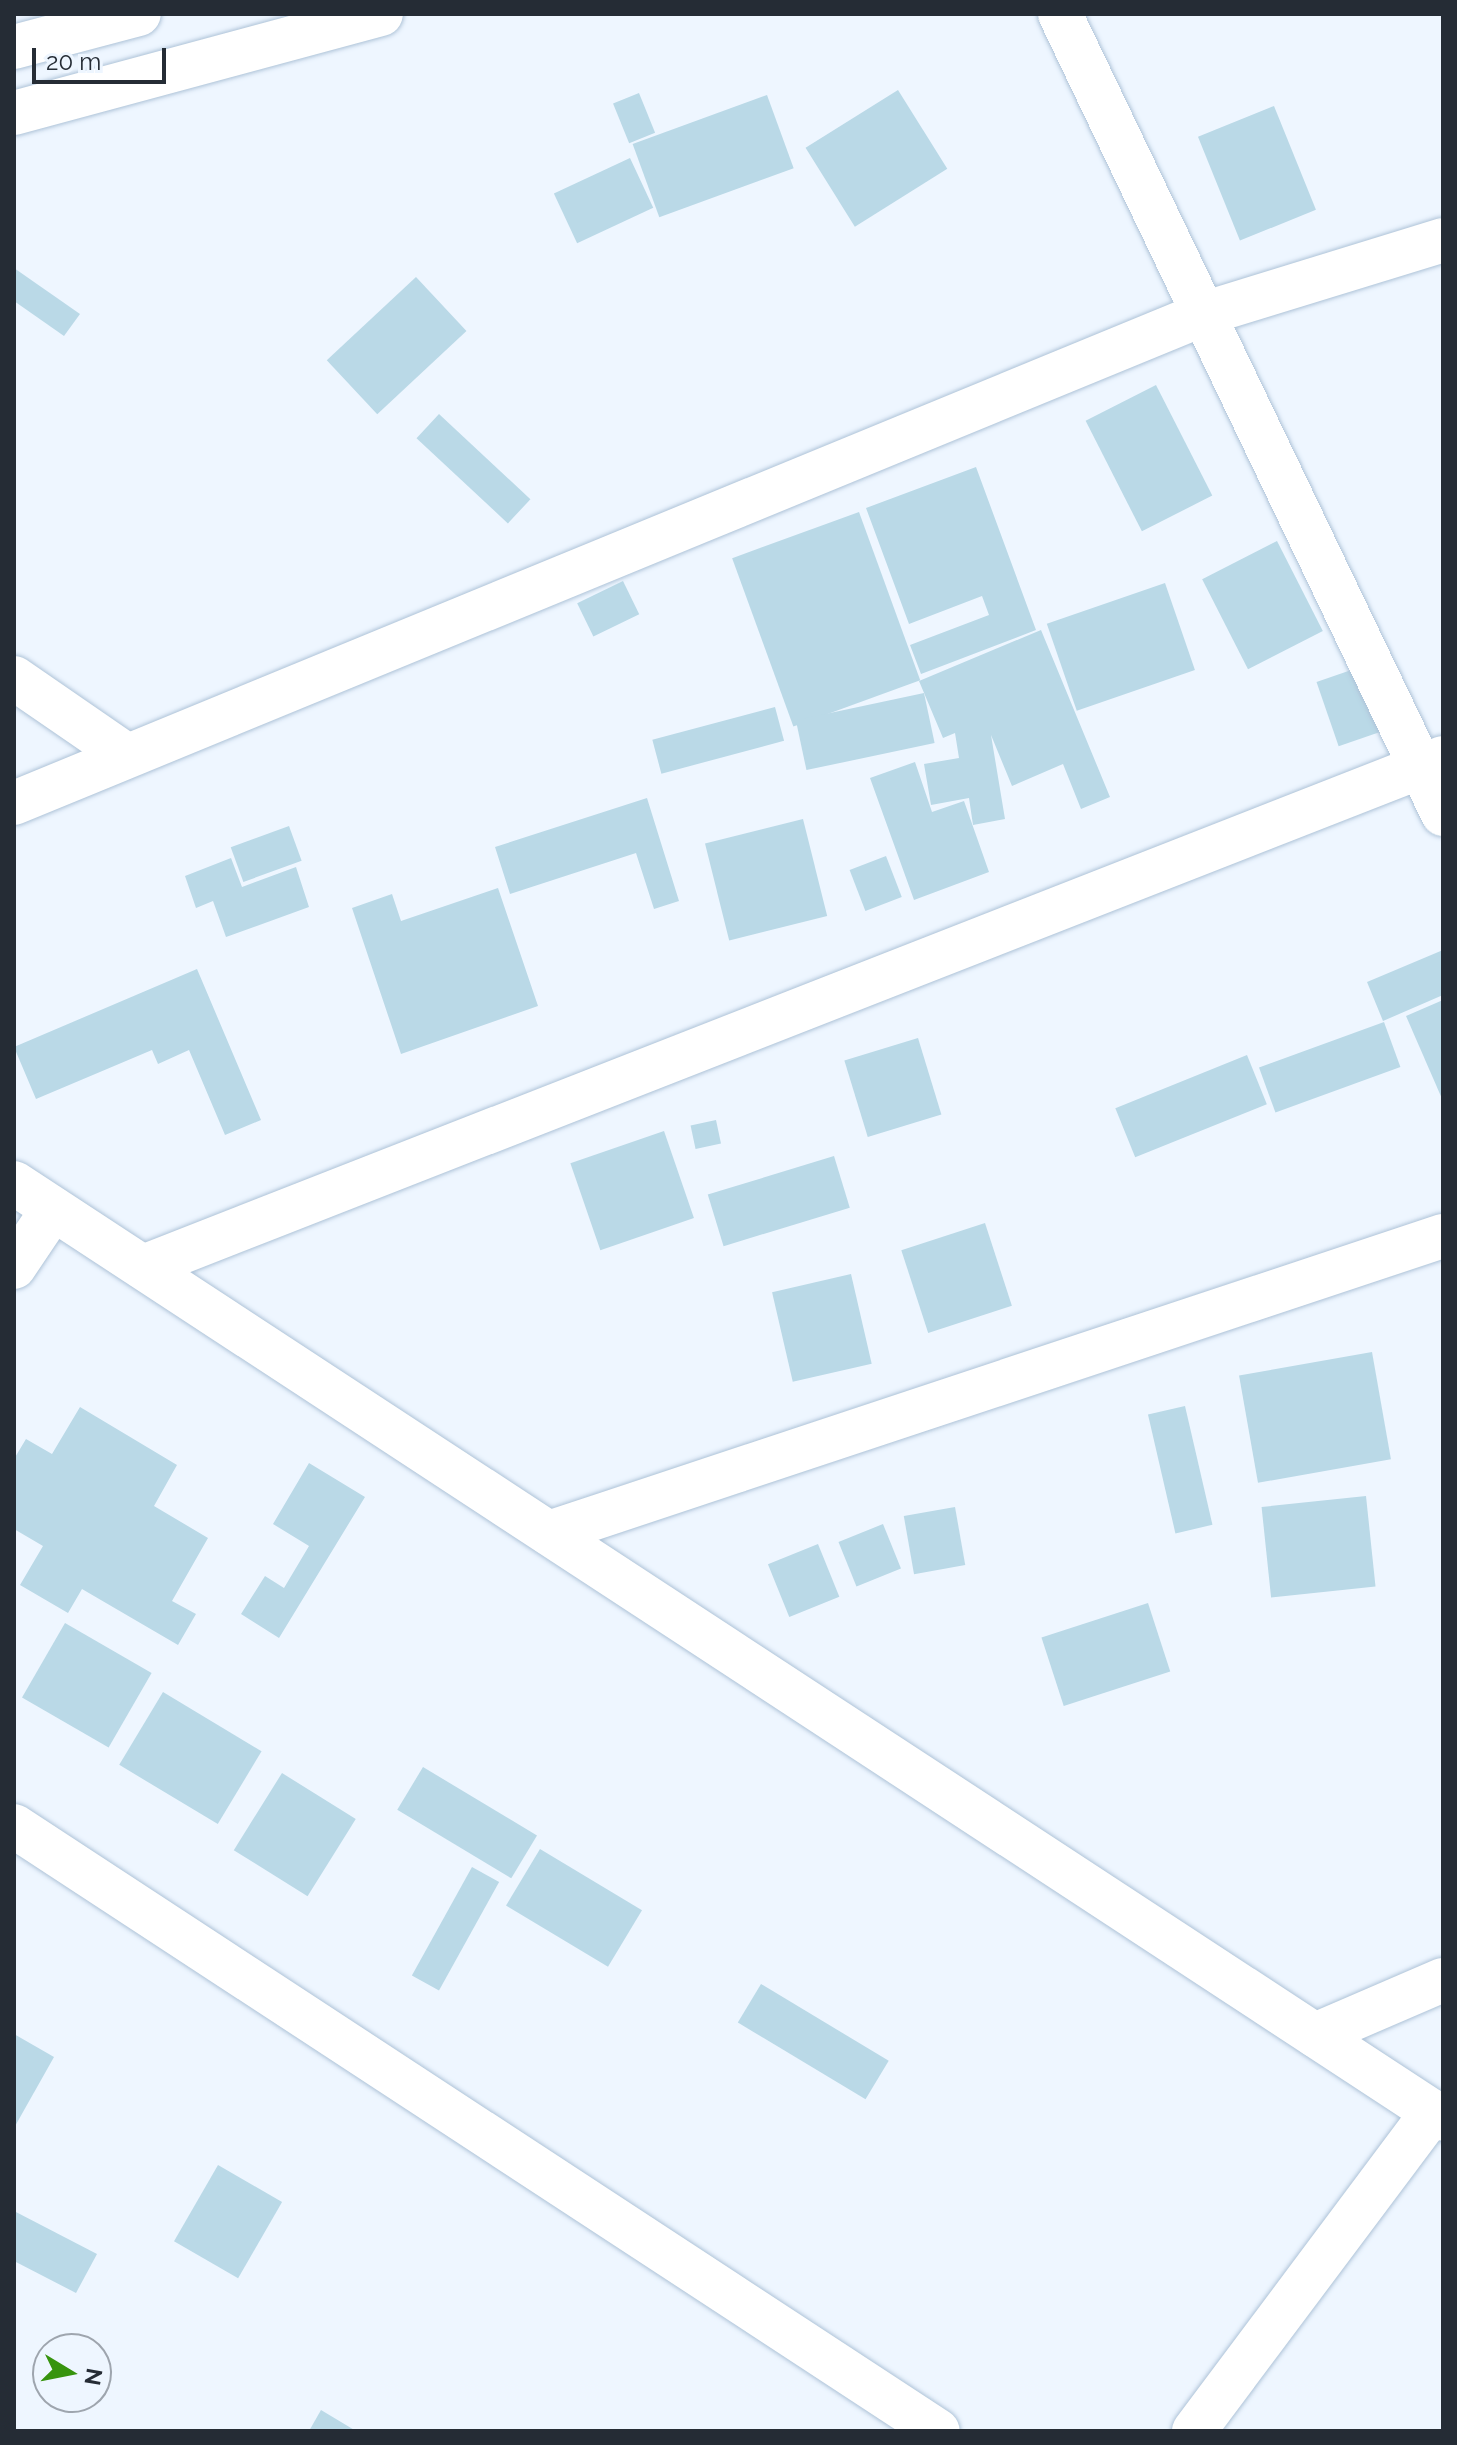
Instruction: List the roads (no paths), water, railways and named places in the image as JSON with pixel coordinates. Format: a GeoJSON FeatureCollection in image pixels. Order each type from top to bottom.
{"type":"FeatureCollection","features":[{"type":"Feature","properties":{"kind":"street"},"geometry":{"type":"LineString","coordinates":[[14,47],[139,14]]}},
{"type":"Feature","properties":{"kind":"street"},"geometry":{"type":"LineString","coordinates":[[14,113],[381,14]]}},
{"type":"Feature","properties":{"kind":"street"},"geometry":{"type":"LineString","coordinates":[[1060,14],[1206,313],[1432,762],[1443,814]]}},
{"type":"Feature","properties":{"kind":"street"},"geometry":{"type":"LineString","coordinates":[[14,803],[1206,313],[1443,240]]}},
{"type":"Feature","properties":{"kind":"street"},"geometry":{"type":"LineString","coordinates":[[14,678],[126,755]]}},
{"type":"Feature","properties":{"kind":"street"},"geometry":{"type":"LineString","coordinates":[[143,1267],[1432,762]]}},
{"type":"Feature","properties":{"kind":"street"},"geometry":{"type":"LineString","coordinates":[[14,1183],[1438,2116],[1194,2431]]}},
{"type":"Feature","properties":{"kind":"street"},"geometry":{"type":"LineString","coordinates":[[14,1267],[53,1209]]}},
{"type":"Feature","properties":{"kind":"street"},"geometry":{"type":"LineString","coordinates":[[549,1533],[1443,1236]]}},
{"type":"Feature","properties":{"kind":"street"},"geometry":{"type":"LineString","coordinates":[[14,1826],[938,2431]]}},
{"type":"Feature","properties":{"kind":"street"},"geometry":{"type":"LineString","coordinates":[[1315,2035],[1443,1980]]}}]}
